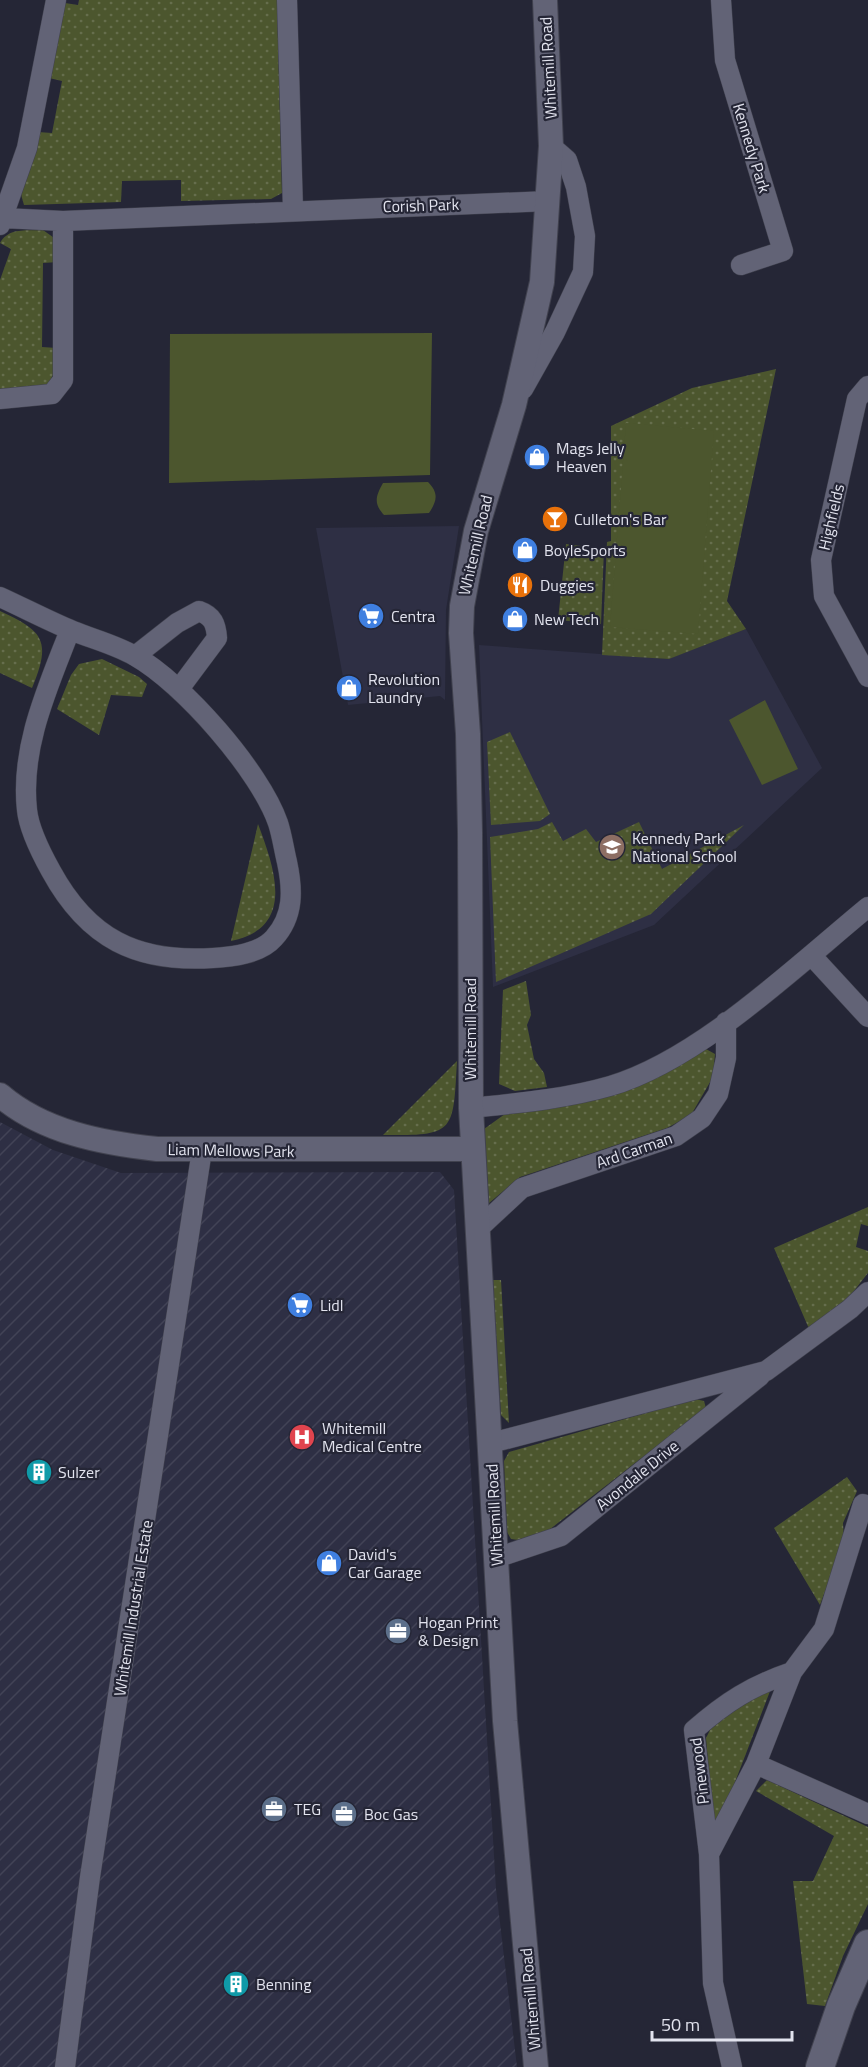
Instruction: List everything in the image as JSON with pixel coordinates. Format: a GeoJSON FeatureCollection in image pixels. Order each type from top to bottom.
{"type":"FeatureCollection","features":[{"type":"Feature","properties":{"kind":"main road"},"geometry":{"type":"LineString","coordinates":[[820,2067],[841,2006],[868,1944]]}},
{"type":"Feature","properties":{"kind":"street","name":"Corish Park"},"geometry":{"type":"LineString","coordinates":[[56,0],[27,148],[2,222],[549,201]]}},
{"type":"Feature","properties":{"kind":"street"},"geometry":{"type":"LineString","coordinates":[[287,0],[293,210]]}},
{"type":"Feature","properties":{"kind":"street","name":"Whitemill Road"},"geometry":{"type":"LineString","coordinates":[[536,2067],[509,1773],[473,1149],[470,821],[462,606],[476,531],[514,405],[542,282],[551,146],[545,0]]}},
{"type":"Feature","properties":{"kind":"street","name":"Kennedy Park"},"geometry":{"type":"LineString","coordinates":[[721,0],[725,60],[783,251],[741,265]]}},
{"type":"Feature","properties":{"kind":"street"},"geometry":{"type":"LineString","coordinates":[[514,405],[555,332],[583,272],[585,236],[576,187],[567,160],[551,146]]}},
{"type":"Feature","properties":{"kind":"street"},"geometry":{"type":"LineString","coordinates":[[0,399],[52,394],[63,380],[63,221]]}},
{"type":"Feature","properties":{"kind":"street","name":"Highfields"},"geometry":{"type":"LineString","coordinates":[[868,386],[857,399],[821,560],[824,596],[868,677]]}},
{"type":"Feature","properties":{"kind":"street"},"geometry":{"type":"LineString","coordinates":[[0,597],[70,630],[135,656],[179,689],[232,749],[257,783],[278,822],[292,887],[289,914],[273,940],[253,951],[228,957],[163,958],[141,953],[118,943],[98,929],[64,895],[42,855],[27,812],[27,754],[45,696],[70,630]]}},
{"type":"Feature","properties":{"kind":"street"},"geometry":{"type":"LineString","coordinates":[[135,656],[177,623],[199,611],[206,614],[213,620],[217,638],[179,689]]}},
{"type":"Feature","properties":{"kind":"street"},"geometry":{"type":"LineString","coordinates":[[471,1108],[555,1099],[612,1085],[668,1060],[726,1022],[868,907]]}},
{"type":"Feature","properties":{"kind":"street"},"geometry":{"type":"LineString","coordinates":[[811,954],[868,1017]]}},
{"type":"Feature","properties":{"kind":"street","name":"Ard Carman"},"geometry":{"type":"LineString","coordinates":[[479,1228],[522,1188],[676,1136],[702,1118],[718,1094],[726,1058],[726,1022]]}},
{"type":"Feature","properties":{"kind":"street","name":"Liam Mellows Park"},"geometry":{"type":"LineString","coordinates":[[0,1095],[18,1110],[63,1130],[114,1144],[157,1149],[473,1149]]}},
{"type":"Feature","properties":{"kind":"street","name":"Whitemill Industrial Estate"},"geometry":{"type":"LineString","coordinates":[[65,2067],[90,1877],[202,1150]]}},
{"type":"Feature","properties":{"kind":"street","name":"Avondale Drive"},"geometry":{"type":"LineString","coordinates":[[496,1558],[561,1536],[766,1371],[850,1309],[868,1292]]}},
{"type":"Feature","properties":{"kind":"street","name":"Avondale Drive"},"geometry":{"type":"LineString","coordinates":[[491,1443],[766,1371]]}},
{"type":"Feature","properties":{"kind":"street","name":"Pinewood"},"geometry":{"type":"LineString","coordinates":[[709,1854],[756,1764],[792,1672],[824,1629],[863,1504]]}},
{"type":"Feature","properties":{"kind":"street","name":"Pinewood"},"geometry":{"type":"LineString","coordinates":[[732,2067],[713,1983],[709,1854],[694,1730],[720,1706],[757,1684],[792,1672]]}},
{"type":"Feature","properties":{"kind":"street"},"geometry":{"type":"LineString","coordinates":[[756,1764],[868,1814]]}},
{"type":"Feature","properties":{"kind":"shaded area"},"geometry":{"type":"Polygon","coordinates":[[[459,526],[446,610],[445,700],[440,696],[348,705],[316,528],[459,526]]]}},
{"type":"Feature","properties":{"kind":"shaded area","name":"Kennedy Park National School"},"geometry":{"type":"Polygon","coordinates":[[[746,629],[822,768],[654,925],[493,987],[479,645],[668,659],[746,629]]]}},
{"type":"Feature","properties":{"kind":"shaded area"},"geometry":{"type":"Polygon","coordinates":[[[0,1122],[53,1150],[121,1173],[440,1172],[454,1190],[496,1889],[517,2067],[0,2067],[0,1122]]]}},
{"type":"Feature","properties":{"kind":"green space"},"geometry":{"type":"Polygon","coordinates":[[[79,0],[277,0],[282,193],[271,199],[181,201],[181,180],[122,181],[121,202],[24,205],[20,191],[38,132],[52,133],[62,81],[49,78],[65,3],[78,5],[79,0]]]}},
{"type":"Feature","properties":{"kind":"green space"},"geometry":{"type":"Polygon","coordinates":[[[43,230],[57,240],[58,262],[43,263],[42,347],[57,348],[57,367],[48,385],[0,390],[0,280],[11,249],[0,243],[13,232],[43,230]]]}},
{"type":"Feature","properties":{"kind":"green space"},"geometry":{"type":"Polygon","coordinates":[[[432,333],[430,475],[169,483],[170,334],[432,333]]]}},
{"type":"Feature","properties":{"kind":"green space"},"geometry":{"type":"Polygon","coordinates":[[[776,369],[727,601],[746,629],[669,659],[602,655],[607,542],[611,541],[611,426],[692,388],[776,369]]]}},
{"type":"Feature","properties":{"kind":"green space"},"geometry":{"type":"Polygon","coordinates":[[[626,423],[714,431],[698,634],[610,627],[626,423]]]}},
{"type":"Feature","properties":{"kind":"green space"},"geometry":{"type":"Polygon","coordinates":[[[428,482],[436,497],[429,513],[384,515],[378,507],[377,496],[383,483],[428,482]]]}},
{"type":"Feature","properties":{"kind":"green space"},"geometry":{"type":"Polygon","coordinates":[[[566,544],[604,549],[601,624],[558,620],[566,544]]]}},
{"type":"Feature","properties":{"kind":"green space"},"geometry":{"type":"Polygon","coordinates":[[[0,611],[26,625],[40,639],[41,659],[32,688],[0,673],[0,611]]]}},
{"type":"Feature","properties":{"kind":"green space"},"geometry":{"type":"Polygon","coordinates":[[[102,659],[139,677],[147,684],[142,697],[111,695],[99,735],[57,709],[71,675],[79,664],[102,659]]]}},
{"type":"Feature","properties":{"kind":"green space"},"geometry":{"type":"Polygon","coordinates":[[[765,700],[798,769],[762,785],[729,720],[765,700]]]}},
{"type":"Feature","properties":{"kind":"green space"},"geometry":{"type":"Polygon","coordinates":[[[510,732],[550,814],[540,821],[491,825],[487,742],[510,732]]]}},
{"type":"Feature","properties":{"kind":"green space"},"geometry":{"type":"Polygon","coordinates":[[[552,822],[563,841],[586,829],[596,842],[639,822],[662,869],[744,825],[651,914],[496,982],[490,837],[538,829],[552,822]]]}},
{"type":"Feature","properties":{"kind":"green space"},"geometry":{"type":"Polygon","coordinates":[[[258,824],[274,877],[273,910],[265,924],[252,934],[231,941],[258,824]]]}},
{"type":"Feature","properties":{"kind":"green space"},"geometry":{"type":"Polygon","coordinates":[[[526,981],[531,1015],[527,1025],[534,1059],[544,1073],[547,1087],[515,1091],[499,1084],[503,990],[526,981]]]}},
{"type":"Feature","properties":{"kind":"green space"},"geometry":{"type":"Polygon","coordinates":[[[706,1049],[715,1054],[713,1077],[691,1115],[667,1128],[520,1177],[489,1203],[484,1129],[505,1114],[641,1082],[706,1049]]]}},
{"type":"Feature","properties":{"kind":"green space"},"geometry":{"type":"Polygon","coordinates":[[[457,1061],[454,1103],[446,1125],[437,1131],[425,1134],[383,1135],[457,1061]]]}},
{"type":"Feature","properties":{"kind":"green space"},"geometry":{"type":"Polygon","coordinates":[[[868,1207],[868,1226],[861,1224],[856,1247],[868,1251],[868,1273],[846,1301],[810,1331],[774,1248],[868,1207]]]}},
{"type":"Feature","properties":{"kind":"green space"},"geometry":{"type":"Polygon","coordinates":[[[492,1280],[501,1280],[509,1423],[501,1415],[492,1280]]]}},
{"type":"Feature","properties":{"kind":"green space"},"geometry":{"type":"Polygon","coordinates":[[[695,1399],[704,1401],[706,1408],[545,1533],[525,1541],[511,1539],[507,1532],[504,1461],[509,1452],[695,1399]]]}},
{"type":"Feature","properties":{"kind":"green space"},"geometry":{"type":"Polygon","coordinates":[[[847,1477],[857,1491],[843,1523],[844,1540],[820,1605],[774,1528],[847,1477]]]}},
{"type":"Feature","properties":{"kind":"green space"},"geometry":{"type":"Polygon","coordinates":[[[772,1686],[720,1821],[713,1823],[706,1738],[714,1722],[772,1686]]]}},
{"type":"Feature","properties":{"kind":"green space"},"geometry":{"type":"Polygon","coordinates":[[[767,1780],[868,1827],[868,1904],[843,1956],[825,2006],[807,2004],[793,1881],[813,1881],[834,1836],[756,1791],[767,1780]]]}},
{"type":"Feature","properties":{"kind":"place","name":"Mags Jelly Heaven"},"geometry":{"type":"Point","coordinates":[537,457]}},
{"type":"Feature","properties":{"kind":"place","name":"Culleton's Bar"},"geometry":{"type":"Point","coordinates":[555,519]}},
{"type":"Feature","properties":{"kind":"place","name":"BoyleSports"},"geometry":{"type":"Point","coordinates":[525,550]}},
{"type":"Feature","properties":{"kind":"place","name":"Duggies"},"geometry":{"type":"Point","coordinates":[520,585]}},
{"type":"Feature","properties":{"kind":"place","name":"Centra"},"geometry":{"type":"Point","coordinates":[371,616]}},
{"type":"Feature","properties":{"kind":"place","name":"New Tech"},"geometry":{"type":"Point","coordinates":[515,619]}},
{"type":"Feature","properties":{"kind":"place","name":"Revolution Laundry"},"geometry":{"type":"Point","coordinates":[349,688]}},
{"type":"Feature","properties":{"kind":"place","name":"Kennedy Park National School"},"geometry":{"type":"Point","coordinates":[612,847]}},
{"type":"Feature","properties":{"kind":"place","name":"Lidl"},"geometry":{"type":"Point","coordinates":[300,1305]}},
{"type":"Feature","properties":{"kind":"place","name":"Whitemill Medical Centre"},"geometry":{"type":"Point","coordinates":[302,1437]}},
{"type":"Feature","properties":{"kind":"place","name":"Sulzer"},"geometry":{"type":"Point","coordinates":[39,1472]}},
{"type":"Feature","properties":{"kind":"place","name":"David's Car Garage"},"geometry":{"type":"Point","coordinates":[329,1563]}},
{"type":"Feature","properties":{"kind":"place","name":"Hogan Print & Design"},"geometry":{"type":"Point","coordinates":[398,1631]}},
{"type":"Feature","properties":{"kind":"place","name":"TEG"},"geometry":{"type":"Point","coordinates":[274,1809]}},
{"type":"Feature","properties":{"kind":"place","name":"Boc Gas"},"geometry":{"type":"Point","coordinates":[344,1814]}},
{"type":"Feature","properties":{"kind":"place","name":"Benning"},"geometry":{"type":"Point","coordinates":[236,1984]}}]}
